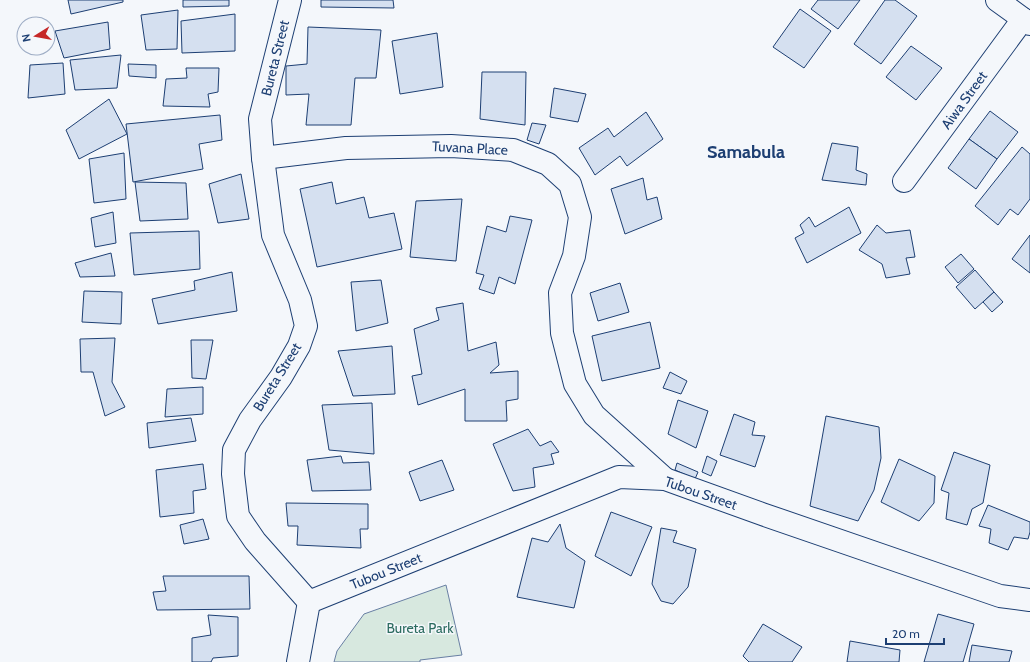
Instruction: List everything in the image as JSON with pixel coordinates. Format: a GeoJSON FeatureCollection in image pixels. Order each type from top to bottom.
{"type":"FeatureCollection","features":[{"type":"Feature","properties":{"kind":"street","name":"Bureta Street"},"geometry":{"type":"LineString","coordinates":[[290,0],[260,119],[263,158],[273,235],[300,300],[306,326],[299,346],[281,377],[250,420],[234,450],[234,474],[238,516],[255,541],[309,602]]}},
{"type":"Feature","properties":{"kind":"street"},"geometry":{"type":"LineString","coordinates":[[997,0],[1026,22]]}},
{"type":"Feature","properties":{"kind":"street","name":"Aiwa Street"},"geometry":{"type":"LineString","coordinates":[[904,181],[1026,22]]}},
{"type":"Feature","properties":{"kind":"street","name":"Tuvana Place"},"geometry":{"type":"LineString","coordinates":[[263,158],[346,148],[451,146],[513,150],[548,164],[570,184],[580,217],[574,256],[560,293],[562,333],[574,384],[594,415],[665,479]]}},
{"type":"Feature","properties":{"kind":"street","name":"Tubou Street"},"geometry":{"type":"LineString","coordinates":[[309,602],[619,477],[665,479],[1000,596],[1030,600]]}},
{"type":"Feature","properties":{"kind":"street"},"geometry":{"type":"LineString","coordinates":[[298,662],[309,602]]}},
{"type":"Feature","properties":{"kind":"green space","name":"Bureta Park"},"geometry":{"type":"Polygon","coordinates":[[[446,585],[462,655],[420,660],[420,662],[334,662],[337,651],[364,614],[446,585]]]}},
{"type":"Feature","properties":{"kind":"building"},"geometry":{"type":"Polygon","coordinates":[[[68,0],[123,0],[123,2],[71,14],[68,0]]]}},
{"type":"Feature","properties":{"kind":"building"},"geometry":{"type":"Polygon","coordinates":[[[183,0],[229,0],[229,6],[183,7],[183,0]]]}},
{"type":"Feature","properties":{"kind":"building"},"geometry":{"type":"Polygon","coordinates":[[[321,0],[393,0],[394,8],[321,7],[321,0]]]}},
{"type":"Feature","properties":{"kind":"building"},"geometry":{"type":"Polygon","coordinates":[[[818,0],[860,0],[838,29],[811,9],[818,0]]]}},
{"type":"Feature","properties":{"kind":"building"},"geometry":{"type":"Polygon","coordinates":[[[885,0],[895,0],[917,16],[881,64],[854,44],[885,0]]]}},
{"type":"Feature","properties":{"kind":"building"},"geometry":{"type":"Polygon","coordinates":[[[800,9],[831,31],[804,68],[773,47],[800,9]]]}},
{"type":"Feature","properties":{"kind":"building"},"geometry":{"type":"Polygon","coordinates":[[[178,10],[177,49],[146,50],[141,15],[178,10]]]}},
{"type":"Feature","properties":{"kind":"building"},"geometry":{"type":"Polygon","coordinates":[[[235,14],[235,51],[182,53],[181,21],[235,14]]]}},
{"type":"Feature","properties":{"kind":"building"},"geometry":{"type":"Polygon","coordinates":[[[108,22],[110,49],[64,58],[56,31],[108,22]]]}},
{"type":"Feature","properties":{"kind":"building"},"geometry":{"type":"Polygon","coordinates":[[[308,27],[381,30],[376,78],[355,78],[351,125],[306,125],[309,94],[286,95],[286,66],[307,64],[308,27]]]}},
{"type":"Feature","properties":{"kind":"building"},"geometry":{"type":"Polygon","coordinates":[[[437,33],[443,87],[400,94],[392,41],[437,33]]]}},
{"type":"Feature","properties":{"kind":"building"},"geometry":{"type":"Polygon","coordinates":[[[911,46],[942,68],[916,100],[886,77],[911,46]]]}},
{"type":"Feature","properties":{"kind":"building"},"geometry":{"type":"Polygon","coordinates":[[[121,55],[117,88],[75,90],[70,60],[121,55]]]}},
{"type":"Feature","properties":{"kind":"building"},"geometry":{"type":"Polygon","coordinates":[[[63,63],[65,94],[28,98],[30,65],[63,63]]]}},
{"type":"Feature","properties":{"kind":"building"},"geometry":{"type":"Polygon","coordinates":[[[128,64],[156,65],[156,78],[129,76],[128,64]]]}},
{"type":"Feature","properties":{"kind":"building"},"geometry":{"type":"Polygon","coordinates":[[[186,68],[219,68],[218,92],[208,94],[210,107],[163,106],[166,79],[187,78],[186,68]]]}},
{"type":"Feature","properties":{"kind":"building"},"geometry":{"type":"Polygon","coordinates":[[[482,72],[526,72],[525,125],[480,119],[482,72]]]}},
{"type":"Feature","properties":{"kind":"building"},"geometry":{"type":"Polygon","coordinates":[[[554,88],[586,94],[578,122],[550,117],[554,88]]]}},
{"type":"Feature","properties":{"kind":"building"},"geometry":{"type":"Polygon","coordinates":[[[109,99],[127,134],[79,159],[66,130],[109,99]]]}},
{"type":"Feature","properties":{"kind":"building"},"geometry":{"type":"Polygon","coordinates":[[[990,111],[1018,132],[997,159],[969,139],[990,111]]]}},
{"type":"Feature","properties":{"kind":"building"},"geometry":{"type":"Polygon","coordinates":[[[646,112],[663,139],[627,166],[620,156],[595,175],[579,148],[608,128],[614,137],[646,112]]]}},
{"type":"Feature","properties":{"kind":"building"},"geometry":{"type":"Polygon","coordinates":[[[220,115],[222,140],[199,144],[203,169],[133,182],[126,124],[220,115]]]}},
{"type":"Feature","properties":{"kind":"building"},"geometry":{"type":"Polygon","coordinates":[[[532,123],[546,125],[539,144],[527,140],[532,123]]]}},
{"type":"Feature","properties":{"kind":"building"},"geometry":{"type":"Polygon","coordinates":[[[969,139],[997,159],[976,189],[948,168],[969,139]]]}},
{"type":"Feature","properties":{"kind":"building"},"geometry":{"type":"Polygon","coordinates":[[[832,143],[858,147],[856,170],[867,174],[866,185],[822,180],[832,143]]]}},
{"type":"Feature","properties":{"kind":"building"},"geometry":{"type":"Polygon","coordinates":[[[1022,147],[1030,154],[1030,199],[1018,215],[1010,209],[998,225],[975,206],[1022,147]]]}},
{"type":"Feature","properties":{"kind":"building"},"geometry":{"type":"Polygon","coordinates":[[[124,153],[126,199],[94,203],[89,159],[124,153]]]}},
{"type":"Feature","properties":{"kind":"building"},"geometry":{"type":"Polygon","coordinates":[[[241,174],[249,219],[218,223],[209,184],[241,174]]]}},
{"type":"Feature","properties":{"kind":"building"},"geometry":{"type":"Polygon","coordinates":[[[643,178],[647,200],[657,197],[662,219],[625,234],[611,189],[643,178]]]}},
{"type":"Feature","properties":{"kind":"building"},"geometry":{"type":"Polygon","coordinates":[[[135,182],[186,183],[188,219],[140,221],[135,182]]]}},
{"type":"Feature","properties":{"kind":"building"},"geometry":{"type":"Polygon","coordinates":[[[332,182],[336,204],[364,197],[369,218],[394,213],[402,249],[317,267],[300,189],[332,182]]]}},
{"type":"Feature","properties":{"kind":"building"},"geometry":{"type":"Polygon","coordinates":[[[462,199],[456,261],[410,257],[416,201],[462,199]]]}},
{"type":"Feature","properties":{"kind":"building"},"geometry":{"type":"Polygon","coordinates":[[[849,207],[861,233],[807,263],[795,238],[804,233],[800,225],[809,217],[815,227],[849,207]]]}},
{"type":"Feature","properties":{"kind":"building"},"geometry":{"type":"Polygon","coordinates":[[[113,212],[116,243],[95,247],[91,218],[113,212]]]}},
{"type":"Feature","properties":{"kind":"building"},"geometry":{"type":"Polygon","coordinates":[[[510,216],[532,220],[515,284],[499,277],[494,294],[479,289],[484,275],[476,273],[487,226],[506,232],[510,216]]]}},
{"type":"Feature","properties":{"kind":"building"},"geometry":{"type":"Polygon","coordinates":[[[877,225],[886,233],[910,230],[915,257],[906,258],[910,274],[886,278],[882,264],[859,250],[877,225]]]}},
{"type":"Feature","properties":{"kind":"building"},"geometry":{"type":"Polygon","coordinates":[[[199,231],[200,269],[134,275],[130,233],[199,231]]]}},
{"type":"Feature","properties":{"kind":"building"},"geometry":{"type":"Polygon","coordinates":[[[1030,235],[1030,273],[1012,259],[1030,235]]]}},
{"type":"Feature","properties":{"kind":"building"},"geometry":{"type":"Polygon","coordinates":[[[111,253],[115,276],[80,277],[75,263],[111,253]]]}},
{"type":"Feature","properties":{"kind":"building"},"geometry":{"type":"Polygon","coordinates":[[[961,254],[974,269],[958,283],[945,267],[961,254]]]}},
{"type":"Feature","properties":{"kind":"building"},"geometry":{"type":"Polygon","coordinates":[[[975,270],[994,292],[975,309],[956,287],[975,270]]]}},
{"type":"Feature","properties":{"kind":"building"},"geometry":{"type":"Polygon","coordinates":[[[232,272],[237,311],[158,324],[152,299],[195,290],[194,281],[232,272]]]}},
{"type":"Feature","properties":{"kind":"building"},"geometry":{"type":"Polygon","coordinates":[[[381,280],[388,323],[356,331],[351,282],[381,280]]]}},
{"type":"Feature","properties":{"kind":"building"},"geometry":{"type":"Polygon","coordinates":[[[620,283],[629,312],[598,321],[590,293],[620,283]]]}},
{"type":"Feature","properties":{"kind":"building"},"geometry":{"type":"Polygon","coordinates":[[[84,291],[122,292],[121,324],[82,322],[84,291]]]}},
{"type":"Feature","properties":{"kind":"building"},"geometry":{"type":"Polygon","coordinates":[[[994,292],[1003,302],[992,312],[983,302],[994,292]]]}},
{"type":"Feature","properties":{"kind":"building"},"geometry":{"type":"Polygon","coordinates":[[[463,303],[468,351],[496,342],[499,365],[490,373],[518,371],[518,399],[506,401],[507,421],[465,421],[465,389],[418,405],[412,376],[422,374],[414,329],[439,320],[436,308],[463,303]]]}},
{"type":"Feature","properties":{"kind":"building"},"geometry":{"type":"Polygon","coordinates":[[[650,322],[660,368],[602,381],[592,336],[650,322]]]}},
{"type":"Feature","properties":{"kind":"building"},"geometry":{"type":"Polygon","coordinates":[[[115,338],[112,382],[125,407],[105,416],[93,372],[81,372],[80,339],[115,338]]]}},
{"type":"Feature","properties":{"kind":"building"},"geometry":{"type":"Polygon","coordinates":[[[191,340],[213,340],[206,379],[192,378],[191,340]]]}},
{"type":"Feature","properties":{"kind":"building"},"geometry":{"type":"Polygon","coordinates":[[[392,346],[395,394],[353,396],[338,351],[392,346]]]}},
{"type":"Feature","properties":{"kind":"building"},"geometry":{"type":"Polygon","coordinates":[[[670,372],[687,381],[681,394],[663,388],[670,372]]]}},
{"type":"Feature","properties":{"kind":"building"},"geometry":{"type":"Polygon","coordinates":[[[203,387],[203,414],[165,417],[167,389],[203,387]]]}},
{"type":"Feature","properties":{"kind":"building"},"geometry":{"type":"Polygon","coordinates":[[[678,400],[708,411],[696,448],[668,434],[678,400]]]}},
{"type":"Feature","properties":{"kind":"building"},"geometry":{"type":"Polygon","coordinates":[[[372,403],[374,454],[329,450],[322,405],[372,403]]]}},
{"type":"Feature","properties":{"kind":"building"},"geometry":{"type":"Polygon","coordinates":[[[734,414],[755,422],[752,435],[765,436],[755,467],[720,455],[734,414]]]}},
{"type":"Feature","properties":{"kind":"building"},"geometry":{"type":"Polygon","coordinates":[[[826,416],[879,427],[881,458],[874,490],[858,521],[810,506],[826,416]]]}},
{"type":"Feature","properties":{"kind":"building"},"geometry":{"type":"Polygon","coordinates":[[[191,418],[196,441],[149,448],[147,423],[191,418]]]}},
{"type":"Feature","properties":{"kind":"building"},"geometry":{"type":"Polygon","coordinates":[[[528,429],[540,446],[551,441],[559,452],[551,454],[554,464],[533,468],[535,487],[513,491],[493,444],[528,429]]]}},
{"type":"Feature","properties":{"kind":"building"},"geometry":{"type":"Polygon","coordinates":[[[954,452],[990,465],[983,503],[972,509],[967,525],[946,519],[949,493],[941,490],[954,452]]]}},
{"type":"Feature","properties":{"kind":"building"},"geometry":{"type":"Polygon","coordinates":[[[341,456],[343,463],[369,462],[371,490],[312,491],[307,460],[341,456]]]}},
{"type":"Feature","properties":{"kind":"building"},"geometry":{"type":"Polygon","coordinates":[[[707,456],[717,461],[711,476],[702,472],[707,456]]]}},
{"type":"Feature","properties":{"kind":"building"},"geometry":{"type":"Polygon","coordinates":[[[899,459],[935,476],[934,503],[919,521],[881,502],[899,459]]]}},
{"type":"Feature","properties":{"kind":"building"},"geometry":{"type":"Polygon","coordinates":[[[442,460],[454,490],[420,501],[409,472],[442,460]]]}},
{"type":"Feature","properties":{"kind":"building"},"geometry":{"type":"Polygon","coordinates":[[[677,463],[698,472],[695,479],[675,470],[677,463]]]}},
{"type":"Feature","properties":{"kind":"building"},"geometry":{"type":"Polygon","coordinates":[[[203,464],[206,489],[193,491],[194,513],[160,517],[156,470],[203,464]]]}},
{"type":"Feature","properties":{"kind":"building"},"geometry":{"type":"Polygon","coordinates":[[[286,503],[368,504],[368,529],[360,529],[361,548],[297,545],[298,526],[288,526],[286,503]]]}},
{"type":"Feature","properties":{"kind":"building"},"geometry":{"type":"Polygon","coordinates":[[[988,505],[1030,522],[1028,539],[1014,537],[1008,550],[989,543],[991,529],[979,526],[988,505]]]}},
{"type":"Feature","properties":{"kind":"building"},"geometry":{"type":"Polygon","coordinates":[[[611,512],[652,527],[631,576],[595,556],[611,512]]]}},
{"type":"Feature","properties":{"kind":"building"},"geometry":{"type":"Polygon","coordinates":[[[203,519],[209,539],[184,544],[180,525],[203,519]]]}},
{"type":"Feature","properties":{"kind":"building"},"geometry":{"type":"Polygon","coordinates":[[[560,524],[566,548],[585,561],[574,608],[517,597],[532,538],[548,542],[560,524]]]}},
{"type":"Feature","properties":{"kind":"building"},"geometry":{"type":"Polygon","coordinates":[[[661,528],[677,531],[673,542],[696,549],[688,587],[673,604],[661,601],[652,584],[661,528]]]}},
{"type":"Feature","properties":{"kind":"building"},"geometry":{"type":"Polygon","coordinates":[[[163,576],[249,576],[250,609],[157,610],[153,592],[166,591],[163,576]]]}},
{"type":"Feature","properties":{"kind":"building"},"geometry":{"type":"Polygon","coordinates":[[[938,614],[974,624],[963,662],[924,662],[938,614]]]}},
{"type":"Feature","properties":{"kind":"building"},"geometry":{"type":"Polygon","coordinates":[[[208,615],[238,617],[238,656],[213,658],[211,662],[192,662],[192,638],[211,635],[208,615]]]}},
{"type":"Feature","properties":{"kind":"building"},"geometry":{"type":"Polygon","coordinates":[[[763,624],[802,647],[792,662],[749,662],[743,656],[763,624]]]}},
{"type":"Feature","properties":{"kind":"building"},"geometry":{"type":"Polygon","coordinates":[[[850,641],[900,650],[899,662],[847,662],[850,641]]]}},
{"type":"Feature","properties":{"kind":"building"},"geometry":{"type":"Polygon","coordinates":[[[972,645],[1012,651],[1009,662],[969,662],[972,645]]]}},
{"type":"Feature","properties":{"kind":"district","name":"Samabula"},"geometry":{"type":"Point","coordinates":[746,152]}}]}
